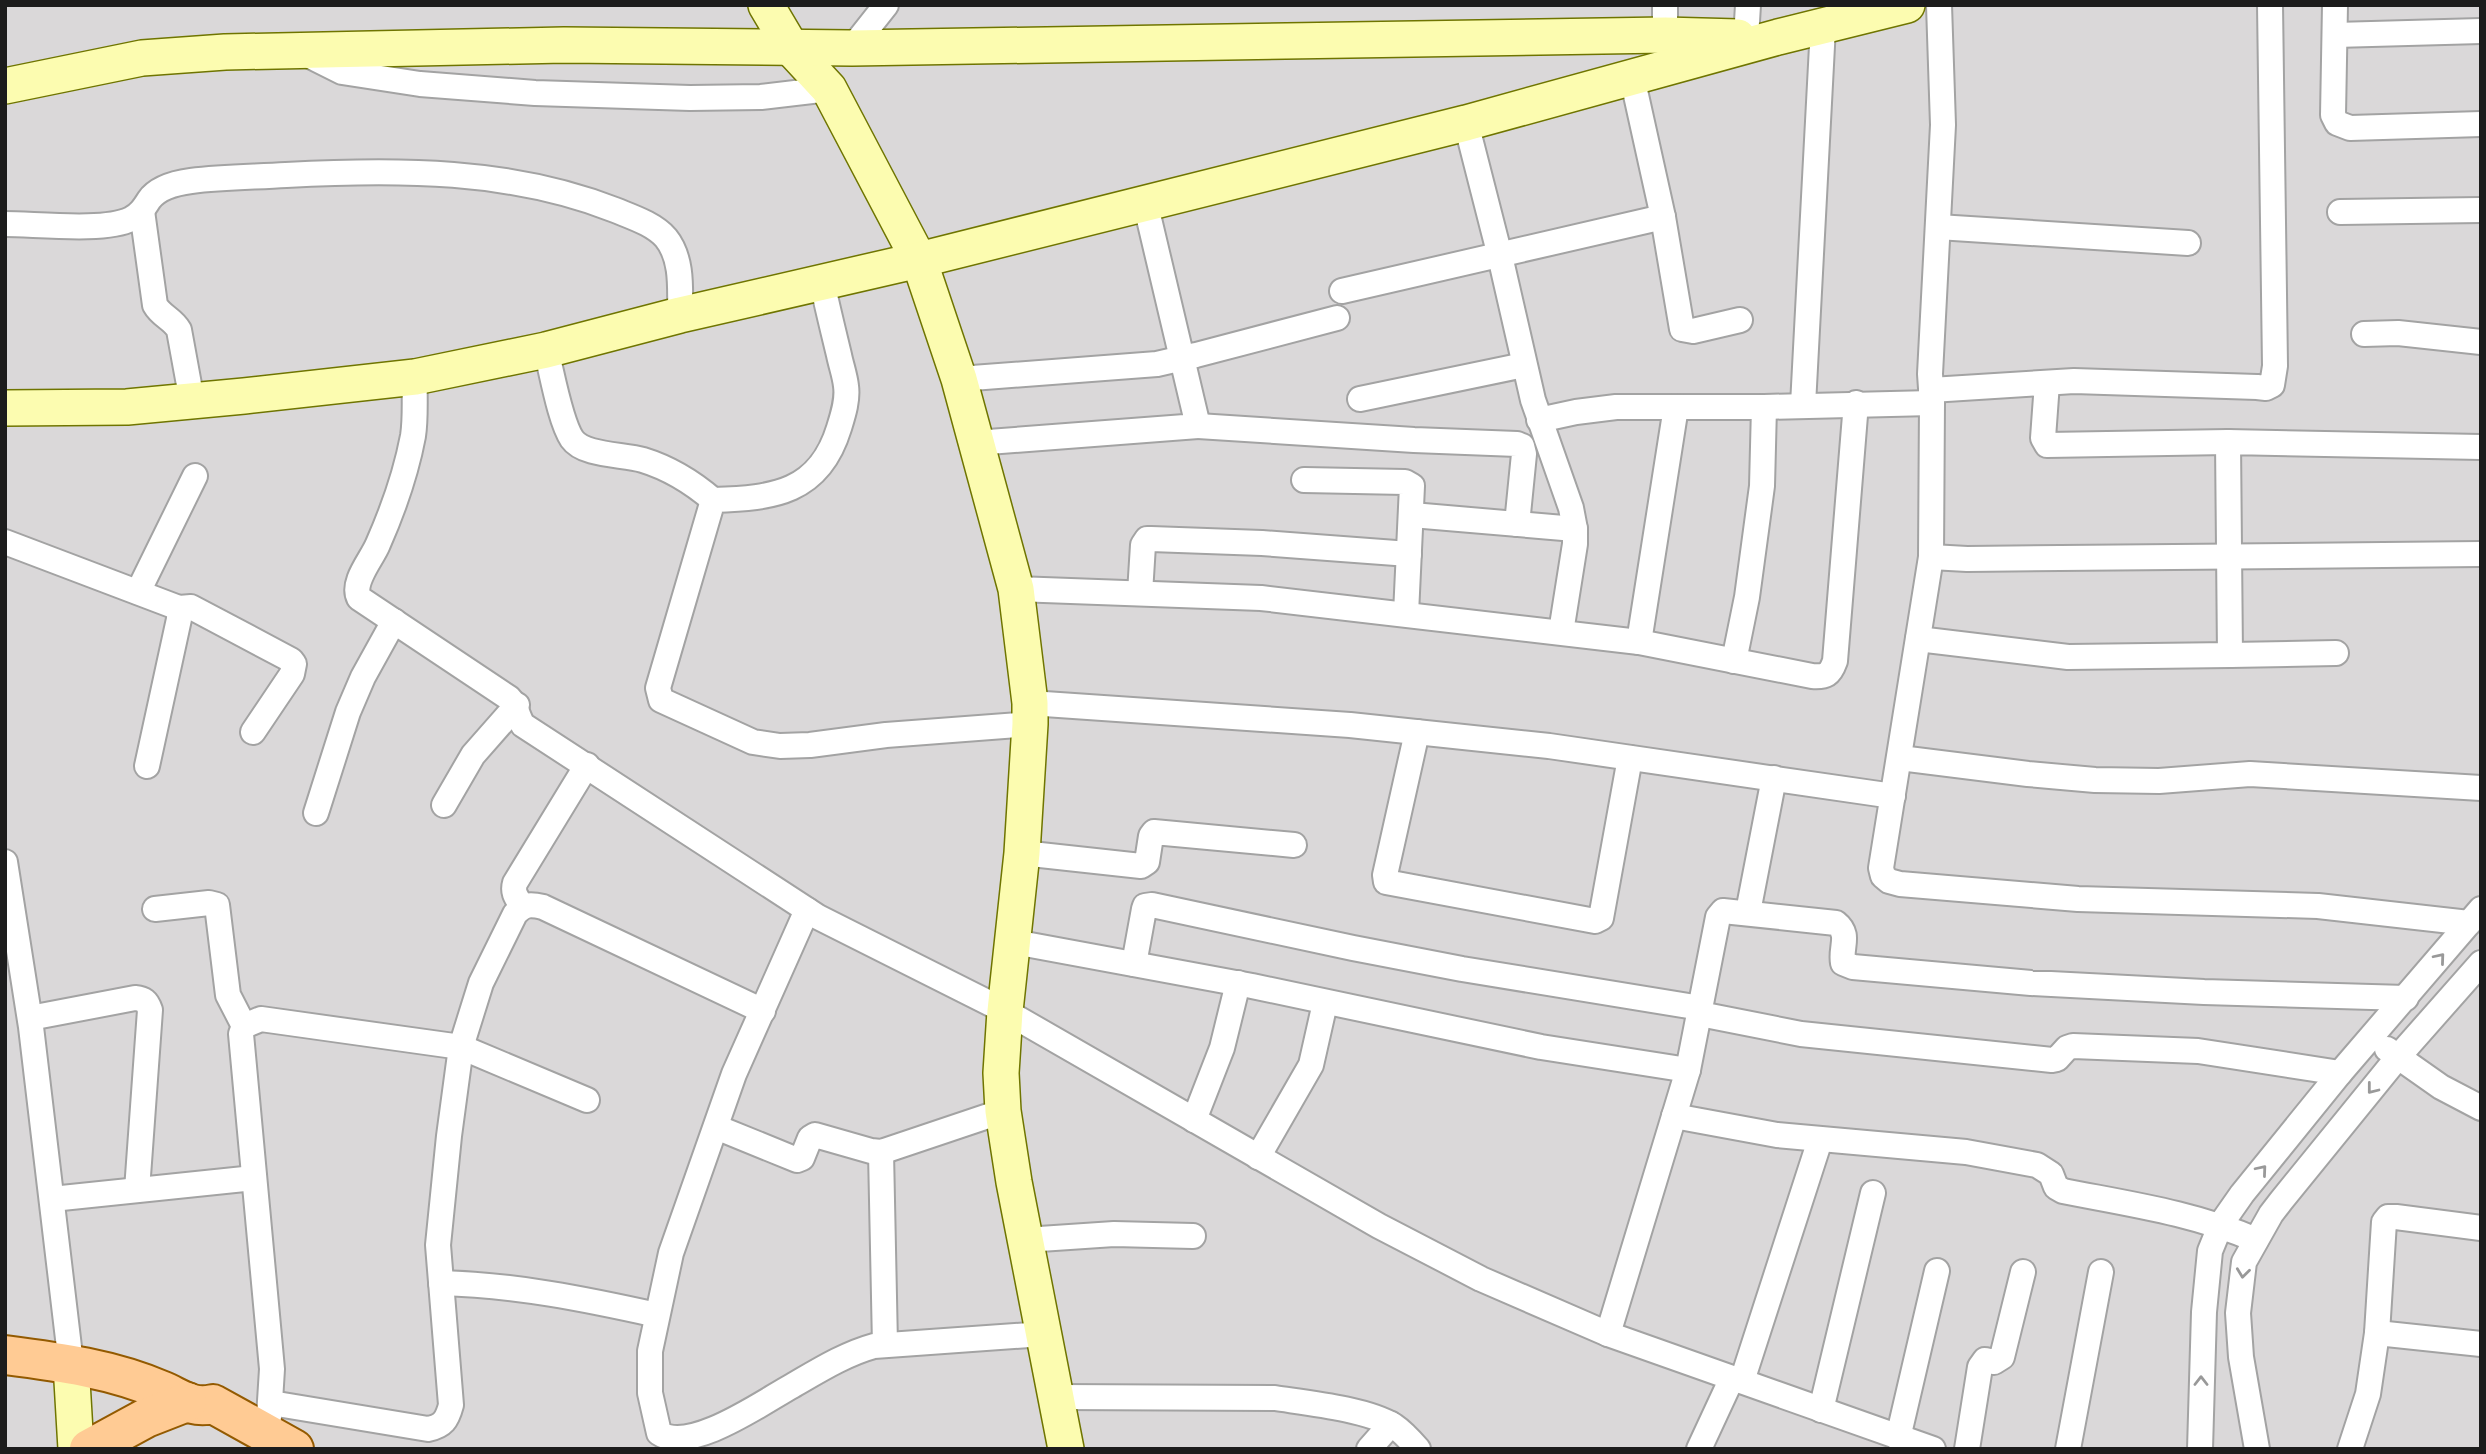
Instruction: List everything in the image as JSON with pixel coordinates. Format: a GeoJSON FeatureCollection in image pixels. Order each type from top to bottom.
{"type":"FeatureCollection","features":[{"type":"Feature","properties":{"kind":"main road"},"geometry":{"type":"LineString","coordinates":[[5,1355],[71,1364],[145,1383],[193,1405]]}},
{"type":"Feature","properties":{"kind":"main road"},"geometry":{"type":"LineString","coordinates":[[89,1449],[146,1418],[193,1405],[213,1404],[274,1433]]}},
{"type":"Feature","properties":{"kind":"street"},"geometry":{"type":"LineString","coordinates":[[766,5],[792,49],[828,89],[919,260],[960,379],[1016,589],[1030,713],[1023,853],[1004,1011],[1001,1073],[1003,1111],[1066,1449]]}},
{"type":"Feature","properties":{"kind":"street"},"geometry":{"type":"LineString","coordinates":[[852,48],[886,5]]}},
{"type":"Feature","properties":{"kind":"street"},"geometry":{"type":"LineString","coordinates":[[5,86],[142,58],[225,52],[564,45],[852,48],[1665,20],[1757,27],[1823,27],[1908,5]]}},
{"type":"Feature","properties":{"kind":"street"},"geometry":{"type":"LineString","coordinates":[[1939,5],[1943,124],[1930,352],[1931,557],[1881,868],[1883,876],[1900,884],[2078,899],[2318,906],[2475,916]]}},
{"type":"Feature","properties":{"kind":"street"},"geometry":{"type":"LineString","coordinates":[[1539,420],[1616,407],[1764,407],[1856,403],[2047,383],[2257,387],[2272,384],[2275,366],[2270,5]]}},
{"type":"Feature","properties":{"kind":"street"},"geometry":{"type":"LineString","coordinates":[[2335,5],[2333,115],[2337,123],[2350,128],[2481,124]]}},
{"type":"Feature","properties":{"kind":"street"},"geometry":{"type":"LineString","coordinates":[[5,408],[127,407],[192,401],[415,377],[546,350],[1466,123],[1632,77],[1757,27]]}},
{"type":"Feature","properties":{"kind":"street"},"geometry":{"type":"LineString","coordinates":[[1803,405],[1823,27]]}},
{"type":"Feature","properties":{"kind":"street"},"geometry":{"type":"LineString","coordinates":[[2335,35],[2481,31]]}},
{"type":"Feature","properties":{"kind":"street"},"geometry":{"type":"LineString","coordinates":[[300,51],[342,72],[420,84],[534,93],[750,97],[828,89]]}},
{"type":"Feature","properties":{"kind":"street"},"geometry":{"type":"LineString","coordinates":[[1632,77],[1663,217],[1682,329],[1693,331],[1740,320]]}},
{"type":"Feature","properties":{"kind":"street"},"geometry":{"type":"LineString","coordinates":[[1466,123],[1524,365],[1575,529],[1561,632]]}},
{"type":"Feature","properties":{"kind":"street"},"geometry":{"type":"LineString","coordinates":[[5,224],[41,226],[118,223],[132,219],[142,211],[160,189],[203,180],[344,172],[463,175],[517,182],[581,197],[641,221],[665,237],[674,252],[679,274],[680,315]]}},
{"type":"Feature","properties":{"kind":"street"},"geometry":{"type":"LineString","coordinates":[[1145,202],[1198,426]]}},
{"type":"Feature","properties":{"kind":"street"},"geometry":{"type":"LineString","coordinates":[[2340,212],[2481,210]]}},
{"type":"Feature","properties":{"kind":"street"},"geometry":{"type":"LineString","coordinates":[[142,211],[155,305],[179,330],[192,401]]}},
{"type":"Feature","properties":{"kind":"street"},"geometry":{"type":"LineString","coordinates":[[1342,291],[1663,217]]}},
{"type":"Feature","properties":{"kind":"street"},"geometry":{"type":"LineString","coordinates":[[1938,227],[2188,243]]}},
{"type":"Feature","properties":{"kind":"street"},"geometry":{"type":"LineString","coordinates":[[546,350],[567,431],[579,446],[642,460],[669,470],[688,480],[713,500],[778,493],[806,481],[821,467],[836,438],[844,411],[846,387],[822,282]]}},
{"type":"Feature","properties":{"kind":"street"},"geometry":{"type":"LineString","coordinates":[[960,379],[1157,363],[1337,318]]}},
{"type":"Feature","properties":{"kind":"street"},"geometry":{"type":"LineString","coordinates":[[2364,334],[2398,333],[2481,342]]}},
{"type":"Feature","properties":{"kind":"street"},"geometry":{"type":"LineString","coordinates":[[1360,399],[1524,365]]}},
{"type":"Feature","properties":{"kind":"street"},"geometry":{"type":"LineString","coordinates":[[415,377],[413,434],[398,494],[378,545],[356,589],[359,598],[509,698],[517,705],[523,724],[807,910],[1004,1011],[1379,1226],[1481,1279],[1608,1334],[1933,1449]]}},
{"type":"Feature","properties":{"kind":"street"},"geometry":{"type":"LineString","coordinates":[[2047,383],[2043,438],[2047,445],[2228,442],[2481,447]]}},
{"type":"Feature","properties":{"kind":"street"},"geometry":{"type":"LineString","coordinates":[[1016,589],[1261,598],[1639,642],[1823,677],[1830,673],[1835,661],[1856,403]]}},
{"type":"Feature","properties":{"kind":"street"},"geometry":{"type":"LineString","coordinates":[[1639,642],[1676,407]]}},
{"type":"Feature","properties":{"kind":"street"},"geometry":{"type":"LineString","coordinates":[[1734,661],[1761,500],[1764,407]]}},
{"type":"Feature","properties":{"kind":"street"},"geometry":{"type":"LineString","coordinates":[[975,443],[1198,426],[1517,444],[1522,446],[1524,454],[1517,524]]}},
{"type":"Feature","properties":{"kind":"street"},"geometry":{"type":"LineString","coordinates":[[2228,442],[2230,655]]}},
{"type":"Feature","properties":{"kind":"street"},"geometry":{"type":"LineString","coordinates":[[138,592],[195,476]]}},
{"type":"Feature","properties":{"kind":"street"},"geometry":{"type":"LineString","coordinates":[[1304,480],[1409,483],[1413,490],[1406,614]]}},
{"type":"Feature","properties":{"kind":"street"},"geometry":{"type":"LineString","coordinates":[[713,500],[658,688],[661,700],[752,742],[780,747],[810,745],[1030,713],[1350,724],[1630,758],[1893,796]]}},
{"type":"Feature","properties":{"kind":"street"},"geometry":{"type":"LineString","coordinates":[[1412,515],[1575,529]]}},
{"type":"Feature","properties":{"kind":"street"},"geometry":{"type":"LineString","coordinates":[[1140,593],[1143,545],[1151,538],[1262,542],[1409,554]]}},
{"type":"Feature","properties":{"kind":"street"},"geometry":{"type":"LineString","coordinates":[[5,542],[179,608],[191,607],[291,660],[294,664],[292,674],[253,732]]}},
{"type":"Feature","properties":{"kind":"street"},"geometry":{"type":"LineString","coordinates":[[1931,557],[1967,559],[2481,554]]}},
{"type":"Feature","properties":{"kind":"street"},"geometry":{"type":"LineString","coordinates":[[146,766],[179,620],[179,608]]}},
{"type":"Feature","properties":{"kind":"street"},"geometry":{"type":"LineString","coordinates":[[316,813],[348,712],[363,677],[394,621]]}},
{"type":"Feature","properties":{"kind":"street"},"geometry":{"type":"LineString","coordinates":[[1918,639],[2068,657],[2336,653]]}},
{"type":"Feature","properties":{"kind":"street"},"geometry":{"type":"LineString","coordinates":[[443,805],[473,755],[517,705]]}},
{"type":"Feature","properties":{"kind":"street"},"geometry":{"type":"LineString","coordinates":[[1417,732],[1385,874],[1386,882],[1595,921],[1601,918],[1630,758]]}},
{"type":"Feature","properties":{"kind":"street"},"geometry":{"type":"LineString","coordinates":[[1900,758],[2095,780],[2160,780],[2250,774],[2481,788]]}},
{"type":"Feature","properties":{"kind":"street"},"geometry":{"type":"LineString","coordinates":[[522,906],[515,896],[515,883],[587,765]]}},
{"type":"Feature","properties":{"kind":"street"},"geometry":{"type":"LineString","coordinates":[[1748,912],[1774,778]]}},
{"type":"Feature","properties":{"kind":"street"},"geometry":{"type":"LineString","coordinates":[[1023,853],[1141,866],[1147,862],[1154,832],[1294,845]]}},
{"type":"Feature","properties":{"kind":"street"},"geometry":{"type":"LineString","coordinates":[[5,862],[30,1018],[52,1199],[71,1364],[76,1449]]}},
{"type":"Feature","properties":{"kind":"street"},"geometry":{"type":"LineString","coordinates":[[155,909],[209,903],[218,905],[228,995],[244,1026]]}},
{"type":"Feature","properties":{"kind":"street"},"geometry":{"type":"LineString","coordinates":[[587,1100],[461,1047],[261,1019],[244,1026],[241,1034],[272,1369],[274,1433],[428,1429],[439,1427],[447,1420],[451,1405],[438,1245],[441,1196],[461,1047],[481,983],[515,914],[522,906],[531,904],[542,907],[763,1011]]}},
{"type":"Feature","properties":{"kind":"street"},"geometry":{"type":"LineString","coordinates":[[1134,964],[1143,909],[1152,905],[1435,964],[1701,1011],[1801,1034],[2057,1059],[2067,1048],[2073,1046],[2198,1051],[2340,1073]]}},
{"type":"Feature","properties":{"kind":"street"},"geometry":{"type":"LineString","coordinates":[[1608,1334],[1688,1070],[1719,913],[1728,909],[1836,923],[1845,936],[1843,963],[1853,967],[2031,983],[2406,998]]}},
{"type":"Feature","properties":{"kind":"street"},"geometry":{"type":"LineString","coordinates":[[807,910],[734,1074],[671,1253],[650,1351],[650,1393],[659,1433],[672,1441],[701,1438],[726,1427],[789,1387],[859,1350],[885,1345],[1043,1334]]}},
{"type":"Feature","properties":{"kind":"street"},"geometry":{"type":"LineString","coordinates":[[2200,1449],[2204,1312],[2210,1251],[2221,1224],[2340,1073],[2475,916]]}},
{"type":"Feature","properties":{"kind":"street"},"geometry":{"type":"LineString","coordinates":[[1014,942],[1238,983],[1541,1047],[1688,1070]]}},
{"type":"Feature","properties":{"kind":"street"},"geometry":{"type":"LineString","coordinates":[[2257,1449],[2241,1357],[2238,1313],[2244,1262],[2271,1214],[2412,1067],[2481,963]]}},
{"type":"Feature","properties":{"kind":"street"},"geometry":{"type":"LineString","coordinates":[[1194,1120],[1222,1048],[1238,983]]}},
{"type":"Feature","properties":{"kind":"street"},"geometry":{"type":"LineString","coordinates":[[30,1018],[135,998],[148,1003],[150,1010],[137,1190]]}},
{"type":"Feature","properties":{"kind":"street"},"geometry":{"type":"LineString","coordinates":[[1258,1157],[1311,1065],[1325,1003]]}},
{"type":"Feature","properties":{"kind":"street"},"geometry":{"type":"LineString","coordinates":[[2371,1036],[2412,1067],[2481,1108]]}},
{"type":"Feature","properties":{"kind":"street"},"geometry":{"type":"LineString","coordinates":[[716,1127],[797,1160],[802,1158],[810,1139],[815,1135],[881,1152],[1003,1111]]}},
{"type":"Feature","properties":{"kind":"street"},"geometry":{"type":"LineString","coordinates":[[1674,1116],[1821,1140],[1942,1150],[2037,1166],[2051,1174],[2056,1187],[2063,1191],[2221,1224],[2256,1240]]}},
{"type":"Feature","properties":{"kind":"street"},"geometry":{"type":"LineString","coordinates":[[1699,1449],[1737,1379],[1821,1140]]}},
{"type":"Feature","properties":{"kind":"street"},"geometry":{"type":"LineString","coordinates":[[881,1152],[885,1345]]}},
{"type":"Feature","properties":{"kind":"street"},"geometry":{"type":"LineString","coordinates":[[52,1199],[254,1178]]}},
{"type":"Feature","properties":{"kind":"street"},"geometry":{"type":"LineString","coordinates":[[1821,1410],[1873,1193]]}},
{"type":"Feature","properties":{"kind":"street"},"geometry":{"type":"LineString","coordinates":[[2350,1449],[2368,1394],[2377,1333],[2382,1228],[2388,1217],[2481,1228]]}},
{"type":"Feature","properties":{"kind":"street"},"geometry":{"type":"LineString","coordinates":[[1025,1240],[1114,1234],[1193,1237]]}},
{"type":"Feature","properties":{"kind":"street"},"geometry":{"type":"LineString","coordinates":[[1898,1438],[1937,1271]]}},
{"type":"Feature","properties":{"kind":"street"},"geometry":{"type":"LineString","coordinates":[[1967,1449],[1980,1367],[1985,1360],[1994,1362],[2002,1357],[2023,1272]]}},
{"type":"Feature","properties":{"kind":"street"},"geometry":{"type":"LineString","coordinates":[[2067,1449],[2101,1272]]}},
{"type":"Feature","properties":{"kind":"street"},"geometry":{"type":"LineString","coordinates":[[441,1283],[520,1288],[657,1315]]}},
{"type":"Feature","properties":{"kind":"street"},"geometry":{"type":"LineString","coordinates":[[2377,1333],[2481,1344]]}},
{"type":"Feature","properties":{"kind":"street"},"geometry":{"type":"LineString","coordinates":[[1057,1397],[1275,1398],[1333,1408],[1391,1424],[1418,1449]]}},
{"type":"Feature","properties":{"kind":"street"},"geometry":{"type":"LineString","coordinates":[[1369,1449],[1391,1424]]}},
{"type":"Feature","properties":{"kind":"shaded area"},"geometry":{"type":"Polygon","coordinates":[[[5,5],[2481,5],[2481,1449],[5,1449],[5,5]]]}}]}
